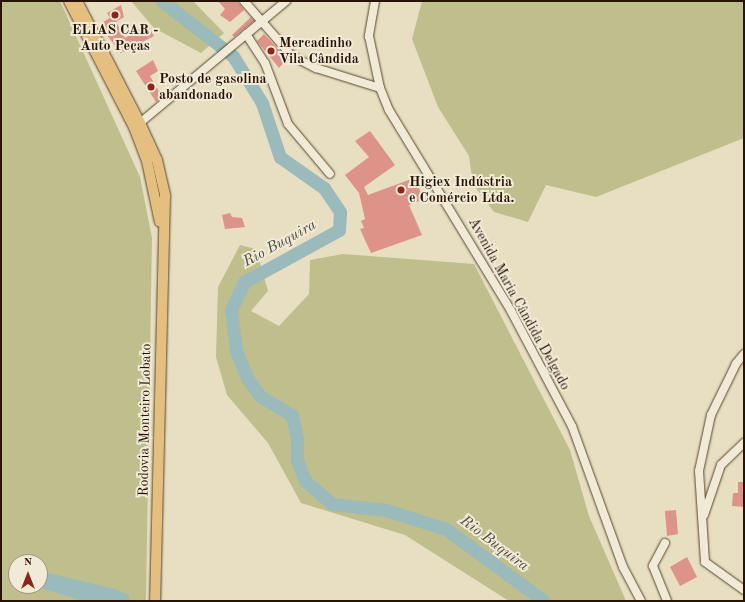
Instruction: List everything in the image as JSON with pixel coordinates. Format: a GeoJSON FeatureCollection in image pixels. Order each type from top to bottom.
{"type":"FeatureCollection","features":[{"type":"Feature","properties":{"kind":"main road","name":"Rodovia Monteiro Lobato"},"geometry":{"type":"LineString","coordinates":[[69,1],[137,125]]}},
{"type":"Feature","properties":{"kind":"main road","name":"Rodovia Monteiro Lobato"},"geometry":{"type":"LineString","coordinates":[[77,1],[137,125],[156,195],[164,240],[155,601]]}},
{"type":"Feature","properties":{"kind":"street"},"geometry":{"type":"LineString","coordinates":[[244,1],[282,47],[302,62],[380,88]]}},
{"type":"Feature","properties":{"kind":"street"},"geometry":{"type":"LineString","coordinates":[[137,125],[246,34],[262,23],[286,1]]}},
{"type":"Feature","properties":{"kind":"street","name":"Avenida Maria Cândida Delgado"},"geometry":{"type":"LineString","coordinates":[[375,1],[369,36],[380,88],[405,140],[512,311],[569,420],[589,465],[623,567],[641,601]]}},
{"type":"Feature","properties":{"kind":"street"},"geometry":{"type":"LineString","coordinates":[[246,34],[265,63],[288,124],[330,174]]}},
{"type":"Feature","properties":{"kind":"street"},"geometry":{"type":"LineString","coordinates":[[744,354],[736,364],[708,425],[699,470],[700,524],[708,565],[744,590]]}},
{"type":"Feature","properties":{"kind":"street"},"geometry":{"type":"LineString","coordinates":[[700,524],[721,465],[744,443]]}},
{"type":"Feature","properties":{"kind":"street"},"geometry":{"type":"LineString","coordinates":[[665,543],[653,566],[667,601]]}},
{"type":"Feature","properties":{"kind":"green space"},"geometry":{"type":"Polygon","coordinates":[[[1,1],[60,1],[140,177],[152,238],[146,601],[1,601],[1,1]]]}},
{"type":"Feature","properties":{"kind":"green space"},"geometry":{"type":"Polygon","coordinates":[[[131,1],[193,1],[224,33],[201,53],[154,28],[131,1]]]}},
{"type":"Feature","properties":{"kind":"green space"},"geometry":{"type":"Polygon","coordinates":[[[422,1],[744,1],[744,138],[596,197],[546,185],[528,222],[494,212],[473,184],[469,156],[438,107],[412,39],[422,1]]]}},
{"type":"Feature","properties":{"kind":"green space"},"geometry":{"type":"Polygon","coordinates":[[[240,245],[256,249],[268,291],[251,311],[279,326],[309,294],[310,260],[343,254],[474,264],[570,450],[589,516],[626,601],[509,601],[405,535],[301,503],[268,443],[227,395],[216,357],[218,287],[240,245]]]}},
{"type":"Feature","properties":{"kind":"water"},"geometry":{"type":"Polygon","coordinates":[[[48,573],[115,589],[129,595],[129,601],[83,601],[48,590],[48,573]]]}},
{"type":"Feature","properties":{"kind":"building"},"geometry":{"type":"Polygon","coordinates":[[[218,1],[237,1],[244,10],[230,22],[220,15],[225,9],[218,1]]]}},
{"type":"Feature","properties":{"kind":"building"},"geometry":{"type":"Polygon","coordinates":[[[121,5],[124,17],[116,22],[125,38],[147,24],[154,36],[121,53],[102,29],[106,27],[103,22],[110,18],[107,13],[121,5]]]}},
{"type":"Feature","properties":{"kind":"building"},"geometry":{"type":"Polygon","coordinates":[[[251,17],[254,21],[234,37],[232,35],[251,17]]]}},
{"type":"Feature","properties":{"kind":"building","name":"Mercadinho Vila Cândida"},"geometry":{"type":"Polygon","coordinates":[[[264,34],[287,59],[279,68],[257,41],[264,34]]]}},
{"type":"Feature","properties":{"kind":"building","name":"Posto de gasolina abandonado"},"geometry":{"type":"Polygon","coordinates":[[[153,60],[158,71],[150,76],[162,97],[156,102],[136,71],[153,60]]]}},
{"type":"Feature","properties":{"kind":"building","name":"Higiex Indústria e Comércio Ltda."},"geometry":{"type":"Polygon","coordinates":[[[370,131],[395,165],[364,187],[368,195],[414,178],[424,199],[409,205],[422,235],[371,253],[360,229],[364,228],[361,221],[365,219],[359,193],[345,175],[369,157],[355,141],[370,131]]]}},
{"type":"Feature","properties":{"kind":"building"},"geometry":{"type":"Polygon","coordinates":[[[230,213],[232,217],[242,218],[245,227],[225,229],[222,215],[230,213]]]}},
{"type":"Feature","properties":{"kind":"building"},"geometry":{"type":"Polygon","coordinates":[[[738,482],[744,482],[744,507],[732,506],[733,493],[738,493],[738,482]]]}},
{"type":"Feature","properties":{"kind":"building"},"geometry":{"type":"Polygon","coordinates":[[[676,510],[678,534],[667,536],[665,511],[676,510]]]}},
{"type":"Feature","properties":{"kind":"building"},"geometry":{"type":"Polygon","coordinates":[[[687,557],[697,577],[680,586],[670,567],[687,557]]]}},
{"type":"Feature","properties":{"kind":"waterway","name":"Rio Buquira"},"geometry":{"type":"LineString","coordinates":[[162,1],[233,56],[262,103],[280,157],[324,188],[340,212],[339,230],[244,282],[231,310],[236,351],[248,379],[260,396],[292,415],[297,438],[297,460],[305,481],[332,504],[386,510],[446,529],[544,601]]}},
{"type":"Feature","properties":{"kind":"place","name":"ELIAS CAR - Auto Peças"},"geometry":{"type":"Point","coordinates":[115,15]}},
{"type":"Feature","properties":{"kind":"place","name":"Mercadinho Vila Cândida"},"geometry":{"type":"Point","coordinates":[271,51]}},
{"type":"Feature","properties":{"kind":"place","name":"Posto de gasolina abandonado"},"geometry":{"type":"Point","coordinates":[151,87]}},
{"type":"Feature","properties":{"kind":"place","name":"Higiex Indústria e Comércio Ltda."},"geometry":{"type":"Point","coordinates":[401,190]}}]}
